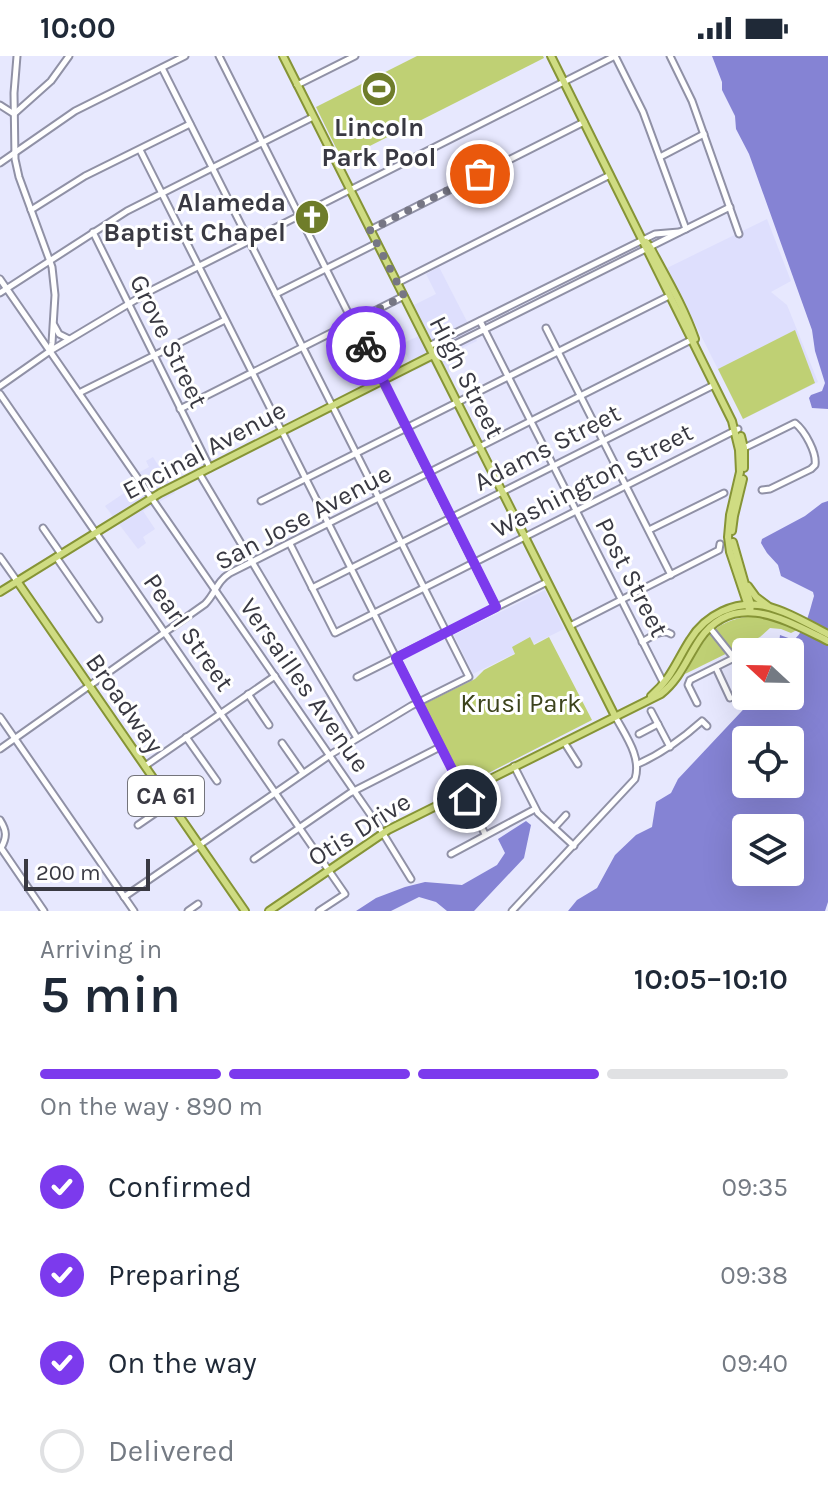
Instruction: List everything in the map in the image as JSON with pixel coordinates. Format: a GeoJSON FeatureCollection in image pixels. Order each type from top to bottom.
{"type":"FeatureCollection","features":[{"type":"Feature","properties":{"kind":"main road","name":"High Street"},"geometry":{"type":"LineString","coordinates":[[283,56],[615,716]]}},
{"type":"Feature","properties":{"kind":"main road"},"geometry":{"type":"LineString","coordinates":[[551,56],[643,240],[686,318],[736,430],[744,473],[732,536],[746,584],[749,607]]}},
{"type":"Feature","properties":{"kind":"main road"},"geometry":{"type":"LineString","coordinates":[[648,248],[736,430]]}},
{"type":"Feature","properties":{"kind":"main road"},"geometry":{"type":"LineString","coordinates":[[673,303],[686,318]]}},
{"type":"Feature","properties":{"kind":"main road","name":"Encinal Avenue"},"geometry":{"type":"LineString","coordinates":[[0,592],[151,498],[433,355]]}},
{"type":"Feature","properties":{"kind":"main road"},"geometry":{"type":"LineString","coordinates":[[741,449],[728,537],[749,607]]}},
{"type":"Feature","properties":{"kind":"main road","name":"Broadway"},"geometry":{"type":"LineString","coordinates":[[17,581],[245,911]]}},
{"type":"Feature","properties":{"kind":"main road"},"geometry":{"type":"LineString","coordinates":[[746,584],[756,597],[771,608]]}},
{"type":"Feature","properties":{"kind":"main road"},"geometry":{"type":"LineString","coordinates":[[749,607],[828,634]]}},
{"type":"Feature","properties":{"kind":"main road","name":"Otis Drive"},"geometry":{"type":"LineString","coordinates":[[269,911],[383,833],[661,694],[675,682],[700,638],[710,628],[749,607]]}},
{"type":"Feature","properties":{"kind":"main road","name":"Otis Drive"},"geometry":{"type":"LineString","coordinates":[[645,701],[666,682],[688,642],[705,622],[722,611],[771,608],[796,622]]}},
{"type":"Feature","properties":{"kind":"main road"},"geometry":{"type":"LineString","coordinates":[[796,622],[828,641]]}},
{"type":"Feature","properties":{"kind":"street"},"geometry":{"type":"LineString","coordinates":[[17,56],[15,152],[17,168],[52,267],[50,351]]}},
{"type":"Feature","properties":{"kind":"street"},"geometry":{"type":"LineString","coordinates":[[14,114],[51,81],[69,56]]}},
{"type":"Feature","properties":{"kind":"street"},"geometry":{"type":"LineString","coordinates":[[0,163],[75,111],[185,56]]}},
{"type":"Feature","properties":{"kind":"street"},"geometry":{"type":"LineString","coordinates":[[219,56],[496,607]]}},
{"type":"Feature","properties":{"kind":"street"},"geometry":{"type":"LineString","coordinates":[[297,85],[355,56]]}},
{"type":"Feature","properties":{"kind":"street"},"geometry":{"type":"LineString","coordinates":[[0,386],[50,351],[128,304],[615,56],[643,112],[683,230]]}},
{"type":"Feature","properties":{"kind":"street"},"geometry":{"type":"LineString","coordinates":[[670,56],[688,90],[739,234]]}},
{"type":"Feature","properties":{"kind":"street"},"geometry":{"type":"LineString","coordinates":[[124,897],[329,755],[469,677],[162,68]]}},
{"type":"Feature","properties":{"kind":"street"},"geometry":{"type":"LineString","coordinates":[[0,105],[14,114]]}},
{"type":"Feature","properties":{"kind":"street"},"geometry":{"type":"LineString","coordinates":[[0,293],[127,211],[313,117]]}},
{"type":"Feature","properties":{"kind":"street"},"geometry":{"type":"LineString","coordinates":[[370,230],[584,122]]}},
{"type":"Feature","properties":{"kind":"street"},"geometry":{"type":"LineString","coordinates":[[31,210],[85,176],[190,124]]}},
{"type":"Feature","properties":{"kind":"street"},"geometry":{"type":"LineString","coordinates":[[660,157],[704,134]]}},
{"type":"Feature","properties":{"kind":"street"},"geometry":{"type":"LineString","coordinates":[[140,150],[485,834]]}},
{"type":"Feature","properties":{"kind":"street"},"geometry":{"type":"LineString","coordinates":[[397,283],[611,175]]}},
{"type":"Feature","properties":{"kind":"street","name":"Encinal Avenue"},"geometry":{"type":"LineString","coordinates":[[433,355],[730,207]]}},
{"type":"Feature","properties":{"kind":"street","name":"Encinal Avenue"},"geometry":{"type":"LineString","coordinates":[[429,346],[643,240],[661,232],[683,230]]}},
{"type":"Feature","properties":{"kind":"street","name":"Grove Street"},"geometry":{"type":"LineString","coordinates":[[93,232],[210,468]]}},
{"type":"Feature","properties":{"kind":"street"},"geometry":{"type":"LineString","coordinates":[[276,294],[377,243]]}},
{"type":"Feature","properties":{"kind":"street","name":"Versailles Avenue"},"geometry":{"type":"LineString","coordinates":[[0,279],[383,833],[411,879]]}},
{"type":"Feature","properties":{"kind":"street"},"geometry":{"type":"LineString","coordinates":[[180,409],[404,296]]}},
{"type":"Feature","properties":{"kind":"street"},"geometry":{"type":"LineString","coordinates":[[532,296],[536,304]]}},
{"type":"Feature","properties":{"kind":"street"},"geometry":{"type":"LineString","coordinates":[[261,501],[669,296]]}},
{"type":"Feature","properties":{"kind":"street"},"geometry":{"type":"LineString","coordinates":[[79,393],[225,320]]}},
{"type":"Feature","properties":{"kind":"street","name":"Post Street"},"geometry":{"type":"LineString","coordinates":[[480,321],[662,680]]}},
{"type":"Feature","properties":{"kind":"street"},"geometry":{"type":"LineString","coordinates":[[53,324],[59,334],[69,339]]}},
{"type":"Feature","properties":{"kind":"street"},"geometry":{"type":"LineString","coordinates":[[546,328],[671,575]]}},
{"type":"Feature","properties":{"kind":"street","name":"Encinal Avenue"},"geometry":{"type":"LineString","coordinates":[[433,355],[447,338]]}},
{"type":"Feature","properties":{"kind":"street","name":"San Jose Avenue"},"geometry":{"type":"LineString","coordinates":[[0,749],[205,604],[223,577],[693,339]]}},
{"type":"Feature","properties":{"kind":"street","name":"Adams Street"},"geometry":{"type":"LineString","coordinates":[[312,588],[714,385]]}},
{"type":"Feature","properties":{"kind":"street","name":"Pearl Street"},"geometry":{"type":"LineString","coordinates":[[0,394],[345,894],[319,911]]}},
{"type":"Feature","properties":{"kind":"street"},"geometry":{"type":"LineString","coordinates":[[741,449],[795,423],[816,457],[811,469],[762,490]]}},
{"type":"Feature","properties":{"kind":"street","name":"Washington Street"},"geometry":{"type":"LineString","coordinates":[[312,588],[335,633],[736,430]]}},
{"type":"Feature","properties":{"kind":"street"},"geometry":{"type":"LineString","coordinates":[[199,473],[357,738]]}},
{"type":"Feature","properties":{"kind":"street"},"geometry":{"type":"LineString","coordinates":[[649,530],[724,493]]}},
{"type":"Feature","properties":{"kind":"street"},"geometry":{"type":"LineString","coordinates":[[43,528],[99,619]]}},
{"type":"Feature","properties":{"kind":"street"},"geometry":{"type":"LineString","coordinates":[[290,544],[312,588]]}},
{"type":"Feature","properties":{"kind":"street"},"geometry":{"type":"LineString","coordinates":[[570,626],[719,547]]}},
{"type":"Feature","properties":{"kind":"street","name":"Broadway"},"geometry":{"type":"LineString","coordinates":[[0,557],[17,581]]}},
{"type":"Feature","properties":{"kind":"street"},"geometry":{"type":"LineString","coordinates":[[357,677],[547,582]]}},
{"type":"Feature","properties":{"kind":"street"},"geometry":{"type":"LineString","coordinates":[[710,628],[732,656]]}},
{"type":"Feature","properties":{"kind":"street"},"geometry":{"type":"LineString","coordinates":[[642,642],[662,632],[671,634]]}},
{"type":"Feature","properties":{"kind":"street"},"geometry":{"type":"LineString","coordinates":[[697,703],[688,685],[690,680],[732,659]]}},
{"type":"Feature","properties":{"kind":"street"},"geometry":{"type":"LineString","coordinates":[[716,668],[730,698]]}},
{"type":"Feature","properties":{"kind":"street"},"geometry":{"type":"LineString","coordinates":[[145,766],[275,676]]}},
{"type":"Feature","properties":{"kind":"street"},"geometry":{"type":"LineString","coordinates":[[248,694],[269,725]]}},
{"type":"Feature","properties":{"kind":"street"},"geometry":{"type":"LineString","coordinates":[[651,711],[670,747]]}},
{"type":"Feature","properties":{"kind":"street"},"geometry":{"type":"LineString","coordinates":[[512,911],[633,784],[638,764],[615,716]]}},
{"type":"Feature","properties":{"kind":"street"},"geometry":{"type":"LineString","coordinates":[[0,717],[134,911]]}},
{"type":"Feature","properties":{"kind":"street"},"geometry":{"type":"LineString","coordinates":[[638,764],[679,742],[702,721],[707,726]]}},
{"type":"Feature","properties":{"kind":"street"},"geometry":{"type":"LineString","coordinates":[[639,734],[658,724]]}},
{"type":"Feature","properties":{"kind":"street"},"geometry":{"type":"LineString","coordinates":[[666,739],[672,736],[679,742]]}},
{"type":"Feature","properties":{"kind":"street"},"geometry":{"type":"LineString","coordinates":[[186,737],[217,781]]}},
{"type":"Feature","properties":{"kind":"street"},"geometry":{"type":"LineString","coordinates":[[564,742],[578,764]]}},
{"type":"Feature","properties":{"kind":"street"},"geometry":{"type":"LineString","coordinates":[[282,743],[303,773]]}},
{"type":"Feature","properties":{"kind":"street"},"geometry":{"type":"LineString","coordinates":[[254,859],[354,791],[440,747]]}},
{"type":"Feature","properties":{"kind":"street"},"geometry":{"type":"LineString","coordinates":[[514,766],[541,817],[574,846]]}},
{"type":"Feature","properties":{"kind":"street"},"geometry":{"type":"LineString","coordinates":[[138,825],[170,803]]}},
{"type":"Feature","properties":{"kind":"street"},"geometry":{"type":"LineString","coordinates":[[451,854],[535,809]]}},
{"type":"Feature","properties":{"kind":"street"},"geometry":{"type":"LineString","coordinates":[[555,827],[566,815]]}},
{"type":"Feature","properties":{"kind":"street"},"geometry":{"type":"LineString","coordinates":[[0,820],[6,837],[0,848],[44,911]]}},
{"type":"Feature","properties":{"kind":"street"},"geometry":{"type":"LineString","coordinates":[[188,911],[198,904]]}},
{"type":"Feature","properties":{"kind":"shaded area"},"geometry":{"type":"Polygon","coordinates":[[[712,56],[828,56],[828,409],[812,408],[809,398],[822,391],[825,383],[812,330],[749,154],[736,129],[735,116],[722,90],[712,56]]]}},
{"type":"Feature","properties":{"kind":"shaded area"},"geometry":{"type":"Polygon","coordinates":[[[767,219],[791,281],[771,292],[787,305],[818,382],[743,419],[667,268],[767,219]]]}},
{"type":"Feature","properties":{"kind":"shaded area"},"geometry":{"type":"Polygon","coordinates":[[[439,267],[477,341],[454,352],[461,367],[439,377],[431,363],[414,371],[401,344],[419,336],[406,309],[436,294],[426,274],[439,267]]]}},
{"type":"Feature","properties":{"kind":"shaded area"},"geometry":{"type":"Polygon","coordinates":[[[153,457],[175,493],[143,511],[155,529],[143,537],[146,543],[138,549],[105,506],[136,485],[131,477],[149,467],[146,461],[153,457]]]}},
{"type":"Feature","properties":{"kind":"shaded area"},"geometry":{"type":"Polygon","coordinates":[[[828,501],[828,902],[825,911],[568,911],[577,900],[597,888],[615,855],[636,835],[652,827],[656,802],[671,793],[678,779],[743,710],[804,710],[804,638],[796,638],[807,620],[813,592],[781,576],[778,565],[761,543],[762,539],[828,501]]]}},
{"type":"Feature","properties":{"kind":"shaded area"},"geometry":{"type":"Polygon","coordinates":[[[545,590],[564,629],[473,674],[454,635],[545,590]]]}},
{"type":"Feature","properties":{"kind":"shaded area"},"geometry":{"type":"Polygon","coordinates":[[[526,821],[531,825],[524,858],[474,911],[447,911],[436,902],[419,897],[391,911],[356,911],[376,898],[425,882],[462,885],[497,865],[505,853],[498,839],[526,821]]]}},
{"type":"Feature","properties":{"kind":"green space"},"geometry":{"type":"Polygon","coordinates":[[[417,56],[544,58],[342,160],[316,107],[417,56]]]}},
{"type":"Feature","properties":{"kind":"green space"},"geometry":{"type":"Polygon","coordinates":[[[795,330],[815,383],[743,419],[718,369],[795,330]]]}},
{"type":"Feature","properties":{"kind":"green space"},"geometry":{"type":"Polygon","coordinates":[[[761,616],[797,630],[791,633],[770,628],[758,638],[732,638],[732,651],[685,674],[713,632],[732,620],[761,616]]]}},
{"type":"Feature","properties":{"kind":"green space","name":"Krusi Park"},"geometry":{"type":"Polygon","coordinates":[[[530,637],[534,645],[549,637],[592,720],[465,785],[424,704],[475,679],[484,670],[515,654],[512,647],[530,637]]]}},
{"type":"Feature","properties":{"kind":"way so far"},"geometry":{"type":"LineString","coordinates":[[366,346],[353,322],[404,296],[370,230],[480,174]]}},
{"type":"Feature","properties":{"kind":"place","name":"Lincoln Park Pool"},"geometry":{"type":"Point","coordinates":[379,89]}},
{"type":"Feature","properties":{"kind":"place","name":"Alameda Baptist Chapel"},"geometry":{"type":"Point","coordinates":[312,217]}},
{"type":"Feature","properties":{"kind":"route"},"geometry":{"type":"LineString","coordinates":[[366,346],[496,607],[396,658],[467,799]]}}]}
